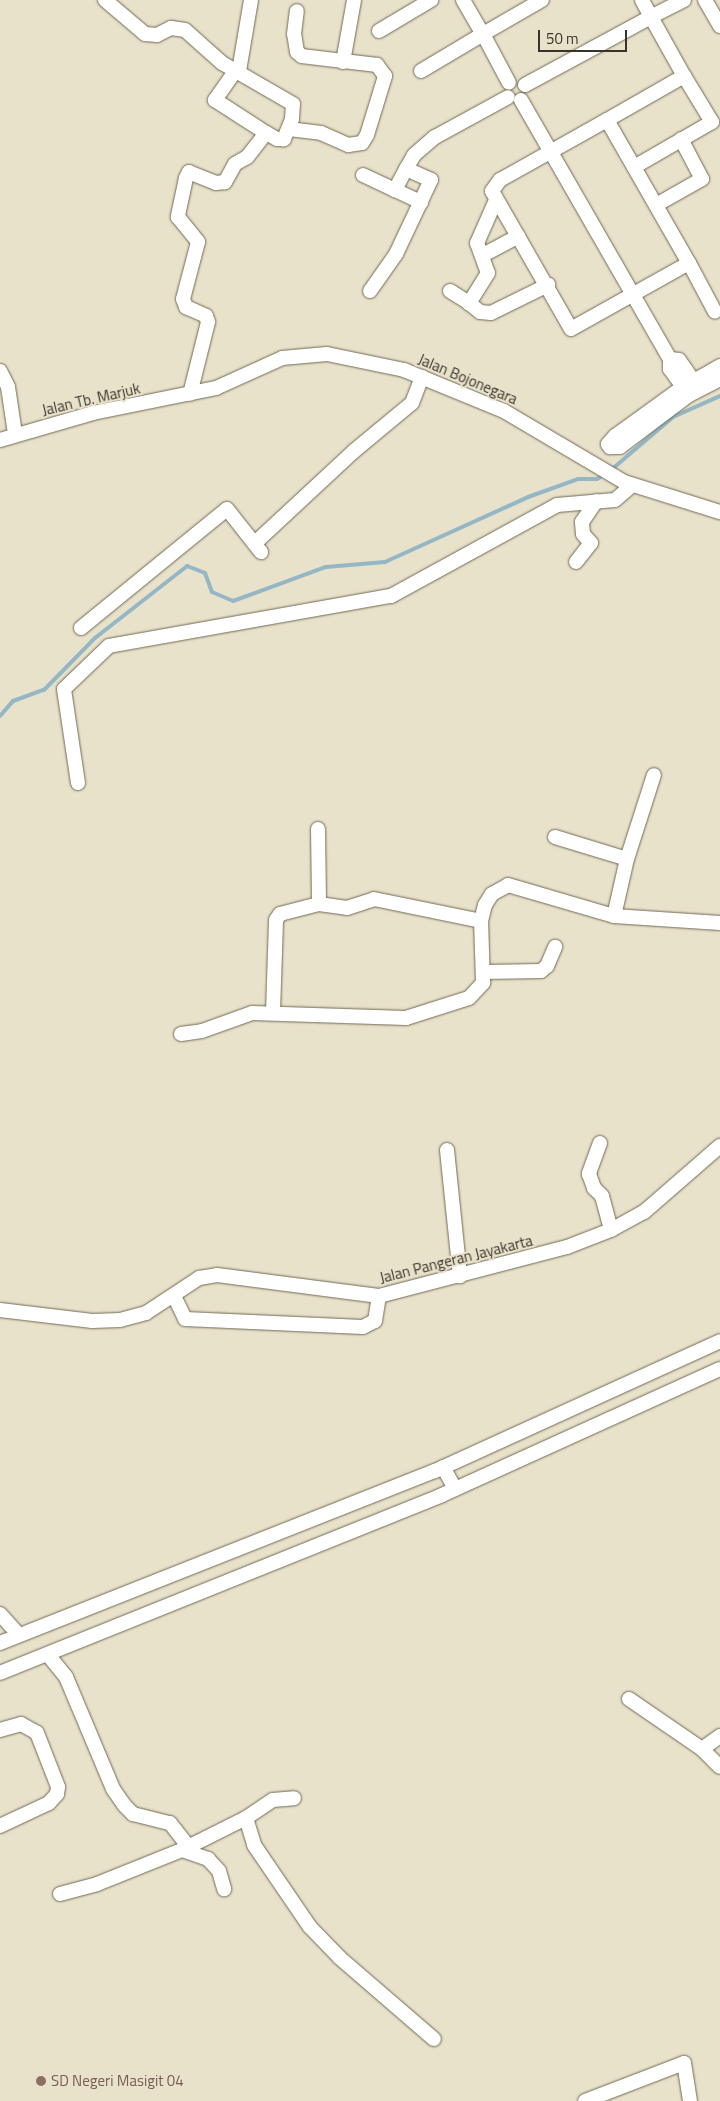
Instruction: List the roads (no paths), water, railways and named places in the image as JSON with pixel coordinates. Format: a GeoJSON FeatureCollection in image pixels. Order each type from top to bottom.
{"type":"FeatureCollection","features":[{"type":"Feature","properties":{"kind":"street"},"geometry":{"type":"LineString","coordinates":[[114,3],[146,34],[157,35],[171,28],[184,30],[213,56],[237,70],[276,92],[293,104],[289,129],[280,140],[216,102],[215,98],[237,70],[251,0]]}},
{"type":"Feature","properties":{"kind":"street"},"geometry":{"type":"LineString","coordinates":[[343,62],[354,0]]}},
{"type":"Feature","properties":{"kind":"street"},"geometry":{"type":"LineString","coordinates":[[379,31],[431,0]]}},
{"type":"Feature","properties":{"kind":"street"},"geometry":{"type":"LineString","coordinates":[[463,0],[483,34],[513,93],[551,152],[670,358],[679,360],[691,388]]}},
{"type":"Feature","properties":{"kind":"street"},"geometry":{"type":"LineString","coordinates":[[420,71],[542,0]]}},
{"type":"Feature","properties":{"kind":"street"},"geometry":{"type":"LineString","coordinates":[[634,167],[712,123],[642,0]]}},
{"type":"Feature","properties":{"kind":"street"},"geometry":{"type":"LineString","coordinates":[[395,190],[414,155],[435,137],[513,93],[526,95],[525,85],[684,0]]}},
{"type":"Feature","properties":{"kind":"street"},"geometry":{"type":"LineString","coordinates":[[705,0],[720,26]]}},
{"type":"Feature","properties":{"kind":"street"},"geometry":{"type":"LineString","coordinates":[[289,129],[320,133],[348,145],[362,143],[373,120],[385,76],[377,66],[310,59],[297,52],[294,34],[297,11]]}},
{"type":"Feature","properties":{"kind":"street"},"geometry":{"type":"LineString","coordinates":[[684,76],[500,180],[492,191],[548,284],[571,329],[688,263]]}},
{"type":"Feature","properties":{"kind":"street"},"geometry":{"type":"LineString","coordinates":[[607,120],[715,312]]}},
{"type":"Feature","properties":{"kind":"street"},"geometry":{"type":"LineString","coordinates":[[190,394],[208,322],[206,316],[186,307],[183,300],[198,242],[178,217],[186,178],[190,172],[216,184],[225,182],[235,164],[247,157],[266,133]]}},
{"type":"Feature","properties":{"kind":"street"},"geometry":{"type":"LineString","coordinates":[[656,205],[702,179],[682,140]]}},
{"type":"Feature","properties":{"kind":"street"},"geometry":{"type":"LineString","coordinates":[[370,291],[396,254],[431,180],[406,169]]}},
{"type":"Feature","properties":{"kind":"street"},"geometry":{"type":"LineString","coordinates":[[363,175],[421,202]]}},
{"type":"Feature","properties":{"kind":"street"},"geometry":{"type":"LineString","coordinates":[[469,303],[488,273],[483,255],[476,242],[496,200]]}},
{"type":"Feature","properties":{"kind":"street"},"geometry":{"type":"LineString","coordinates":[[483,255],[518,236]]}},
{"type":"Feature","properties":{"kind":"street"},"geometry":{"type":"LineString","coordinates":[[450,291],[480,312],[491,313],[548,284]]}},
{"type":"Feature","properties":{"kind":"street","name":"Jalan Bojonegara"},"geometry":{"type":"LineString","coordinates":[[190,394],[216,388],[272,361],[304,354],[346,357],[422,377],[504,410],[628,483],[720,512]]}},
{"type":"Feature","properties":{"kind":"street"},"geometry":{"type":"LineString","coordinates":[[720,366],[691,388],[620,447],[610,447],[608,444],[615,436],[691,388],[720,379]]}},
{"type":"Feature","properties":{"kind":"street"},"geometry":{"type":"LineString","coordinates":[[0,371],[8,387],[15,434]]}},
{"type":"Feature","properties":{"kind":"street"},"geometry":{"type":"LineString","coordinates":[[81,628],[227,509],[258,548],[354,451],[412,403],[422,377]]}},
{"type":"Feature","properties":{"kind":"street","name":"Jalan Tb. Marjuk"},"geometry":{"type":"LineString","coordinates":[[0,440],[15,434],[93,413],[190,394]]}},
{"type":"Feature","properties":{"kind":"street"},"geometry":{"type":"LineString","coordinates":[[78,783],[64,690],[109,646],[391,596],[557,505],[615,500],[628,483]]}},
{"type":"Feature","properties":{"kind":"street"},"geometry":{"type":"LineString","coordinates":[[576,562],[590,543],[583,534],[582,522],[596,501]]}},
{"type":"Feature","properties":{"kind":"street"},"geometry":{"type":"LineString","coordinates":[[614,916],[627,859],[654,775]]}},
{"type":"Feature","properties":{"kind":"street"},"geometry":{"type":"LineString","coordinates":[[318,829],[318,904]]}},
{"type":"Feature","properties":{"kind":"street"},"geometry":{"type":"LineString","coordinates":[[555,837],[627,859]]}},
{"type":"Feature","properties":{"kind":"street"},"geometry":{"type":"LineString","coordinates":[[181,1034],[202,1031],[252,1013],[273,1012],[406,1018],[469,998],[478,991],[485,972],[482,921],[488,899],[508,885],[614,916],[720,923]]}},
{"type":"Feature","properties":{"kind":"street"},"geometry":{"type":"LineString","coordinates":[[273,1012],[276,920],[291,910],[318,904],[347,908],[374,900],[482,921]]}},
{"type":"Feature","properties":{"kind":"street"},"geometry":{"type":"LineString","coordinates":[[485,972],[541,971],[547,966],[555,947]]}},
{"type":"Feature","properties":{"kind":"street"},"geometry":{"type":"LineString","coordinates":[[600,1143],[589,1174],[594,1188],[602,1196],[611,1230]]}},
{"type":"Feature","properties":{"kind":"street","name":"Jalan Pangeran Jayakarta"},"geometry":{"type":"LineString","coordinates":[[0,1310],[92,1321],[120,1320],[146,1313],[199,1278],[217,1274],[379,1296],[567,1247],[611,1230],[644,1212],[720,1146]]}},
{"type":"Feature","properties":{"kind":"street"},"geometry":{"type":"LineString","coordinates":[[447,1150],[460,1276]]}},
{"type":"Feature","properties":{"kind":"street"},"geometry":{"type":"LineString","coordinates":[[174,1296],[185,1319],[363,1327],[370,1326],[376,1319],[379,1296]]}},
{"type":"Feature","properties":{"kind":"street"},"geometry":{"type":"LineString","coordinates":[[0,1643],[439,1469],[720,1340]]}},
{"type":"Feature","properties":{"kind":"street"},"geometry":{"type":"LineString","coordinates":[[0,1673],[49,1656],[442,1495],[720,1369]]}},
{"type":"Feature","properties":{"kind":"street"},"geometry":{"type":"LineString","coordinates":[[439,1469],[455,1489]]}},
{"type":"Feature","properties":{"kind":"street"},"geometry":{"type":"LineString","coordinates":[[0,1614],[19,1636]]}},
{"type":"Feature","properties":{"kind":"street"},"geometry":{"type":"LineString","coordinates":[[49,1656],[66,1676],[113,1789],[124,1805],[134,1814],[170,1822],[185,1848],[208,1859],[219,1871],[224,1889]]}},
{"type":"Feature","properties":{"kind":"street"},"geometry":{"type":"LineString","coordinates":[[629,1699],[702,1749],[720,1767]]}},
{"type":"Feature","properties":{"kind":"street"},"geometry":{"type":"LineString","coordinates":[[0,1730],[21,1724],[37,1733],[58,1787],[54,1799],[43,1807],[0,1826]]}},
{"type":"Feature","properties":{"kind":"street"},"geometry":{"type":"LineString","coordinates":[[702,1749],[720,1736]]}},
{"type":"Feature","properties":{"kind":"street"},"geometry":{"type":"LineString","coordinates":[[60,1894],[96,1884],[185,1848],[246,1818],[273,1800],[294,1798]]}},
{"type":"Feature","properties":{"kind":"street"},"geometry":{"type":"LineString","coordinates":[[246,1818],[254,1845],[310,1927],[340,1958],[434,2039]]}},
{"type":"Feature","properties":{"kind":"street"},"geometry":{"type":"LineString","coordinates":[[585,2101],[684,2063],[690,2101]]}},
{"type":"Feature","properties":{"kind":"waterway"},"geometry":{"type":"LineString","coordinates":[[611,470],[673,417],[720,396]]}},
{"type":"Feature","properties":{"kind":"waterway"},"geometry":{"type":"LineString","coordinates":[[0,716],[13,701],[44,690],[95,638],[187,566],[205,573],[212,592],[233,601],[326,567],[385,562],[528,497],[578,479],[597,479],[605,474]]}},
{"type":"Feature","properties":{"kind":"place","name":"SD Negeri Masigit 04"},"geometry":{"type":"Point","coordinates":[41,2081]}}]}
